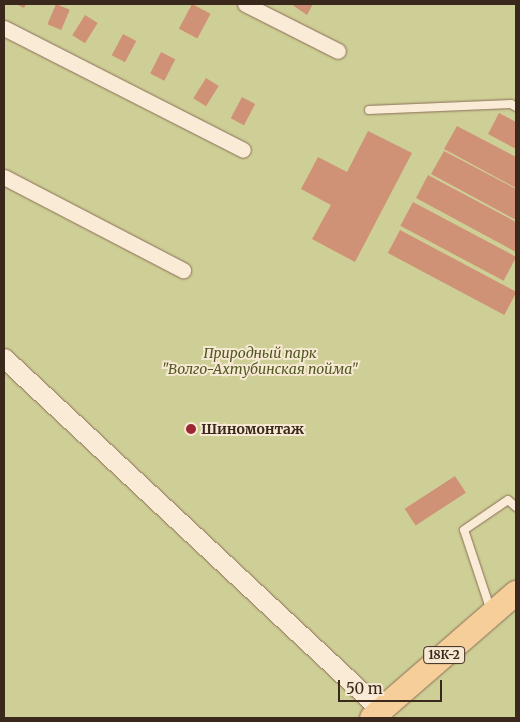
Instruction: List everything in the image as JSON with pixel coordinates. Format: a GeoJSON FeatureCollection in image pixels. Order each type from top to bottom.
{"type":"FeatureCollection","features":[{"type":"Feature","properties":{"kind":"main road","name":"18К-2"},"geometry":{"type":"LineString","coordinates":[[376,714],[516,593]]}},
{"type":"Feature","properties":{"kind":"street"},"geometry":{"type":"LineString","coordinates":[[245,4],[338,51]]}},
{"type":"Feature","properties":{"kind":"street"},"geometry":{"type":"LineString","coordinates":[[4,28],[243,150]]}},
{"type":"Feature","properties":{"kind":"street"},"geometry":{"type":"LineString","coordinates":[[4,177],[183,270]]}},
{"type":"Feature","properties":{"kind":"street"},"geometry":{"type":"LineString","coordinates":[[4,358],[376,714]]}},
{"type":"Feature","properties":{"kind":"lane"},"geometry":{"type":"LineString","coordinates":[[369,110],[511,104],[516,107]]}},
{"type":"Feature","properties":{"kind":"lane"},"geometry":{"type":"LineString","coordinates":[[492,613],[464,530],[508,500],[516,507]]}},
{"type":"Feature","properties":{"kind":"green space","name":"Природный парк \"Волго-Ахтубинская пойма\""},"geometry":{"type":"Polygon","coordinates":[[[4,4],[516,4],[516,718],[4,718],[4,4]]]}},
{"type":"Feature","properties":{"kind":"building"},"geometry":{"type":"Polygon","coordinates":[[[16,4],[26,4],[24,8],[16,4]]]}},
{"type":"Feature","properties":{"kind":"building"},"geometry":{"type":"Polygon","coordinates":[[[56,4],[70,10],[61,30],[47,24],[56,4]]]}},
{"type":"Feature","properties":{"kind":"building"},"geometry":{"type":"Polygon","coordinates":[[[192,4],[211,14],[197,39],[179,29],[192,4]]]}},
{"type":"Feature","properties":{"kind":"building"},"geometry":{"type":"Polygon","coordinates":[[[291,4],[313,4],[307,15],[291,4]]]}},
{"type":"Feature","properties":{"kind":"building"},"geometry":{"type":"Polygon","coordinates":[[[85,15],[98,23],[85,43],[72,35],[85,15]]]}},
{"type":"Feature","properties":{"kind":"building"},"geometry":{"type":"Polygon","coordinates":[[[123,34],[136,41],[125,62],[112,55],[123,34]]]}},
{"type":"Feature","properties":{"kind":"building"},"geometry":{"type":"Polygon","coordinates":[[[161,52],[175,59],[164,81],[150,73],[161,52]]]}},
{"type":"Feature","properties":{"kind":"building"},"geometry":{"type":"Polygon","coordinates":[[[206,78],[219,86],[206,106],[193,98],[206,78]]]}},
{"type":"Feature","properties":{"kind":"building"},"geometry":{"type":"Polygon","coordinates":[[[242,97],[255,104],[244,125],[231,118],[242,97]]]}},
{"type":"Feature","properties":{"kind":"building"},"geometry":{"type":"Polygon","coordinates":[[[499,113],[516,122],[516,149],[488,134],[499,113]]]}},
{"type":"Feature","properties":{"kind":"building"},"geometry":{"type":"Polygon","coordinates":[[[457,126],[516,157],[516,188],[444,149],[457,126]]]}},
{"type":"Feature","properties":{"kind":"building"},"geometry":{"type":"Polygon","coordinates":[[[368,131],[412,153],[355,262],[312,239],[331,205],[301,189],[318,157],[347,172],[368,131]]]}},
{"type":"Feature","properties":{"kind":"building"},"geometry":{"type":"Polygon","coordinates":[[[444,151],[516,189],[516,220],[431,174],[444,151]]]}},
{"type":"Feature","properties":{"kind":"building"},"geometry":{"type":"Polygon","coordinates":[[[428,175],[516,222],[516,252],[416,198],[428,175]]]}},
{"type":"Feature","properties":{"kind":"building"},"geometry":{"type":"Polygon","coordinates":[[[413,202],[516,257],[504,281],[400,226],[413,202]]]}},
{"type":"Feature","properties":{"kind":"building"},"geometry":{"type":"Polygon","coordinates":[[[400,230],[516,292],[504,315],[388,253],[400,230]]]}},
{"type":"Feature","properties":{"kind":"building"},"geometry":{"type":"Polygon","coordinates":[[[455,476],[466,493],[416,525],[405,509],[455,476]]]}},
{"type":"Feature","properties":{"kind":"place","name":"Шиномонтаж"},"geometry":{"type":"Point","coordinates":[191,429]}}]}
